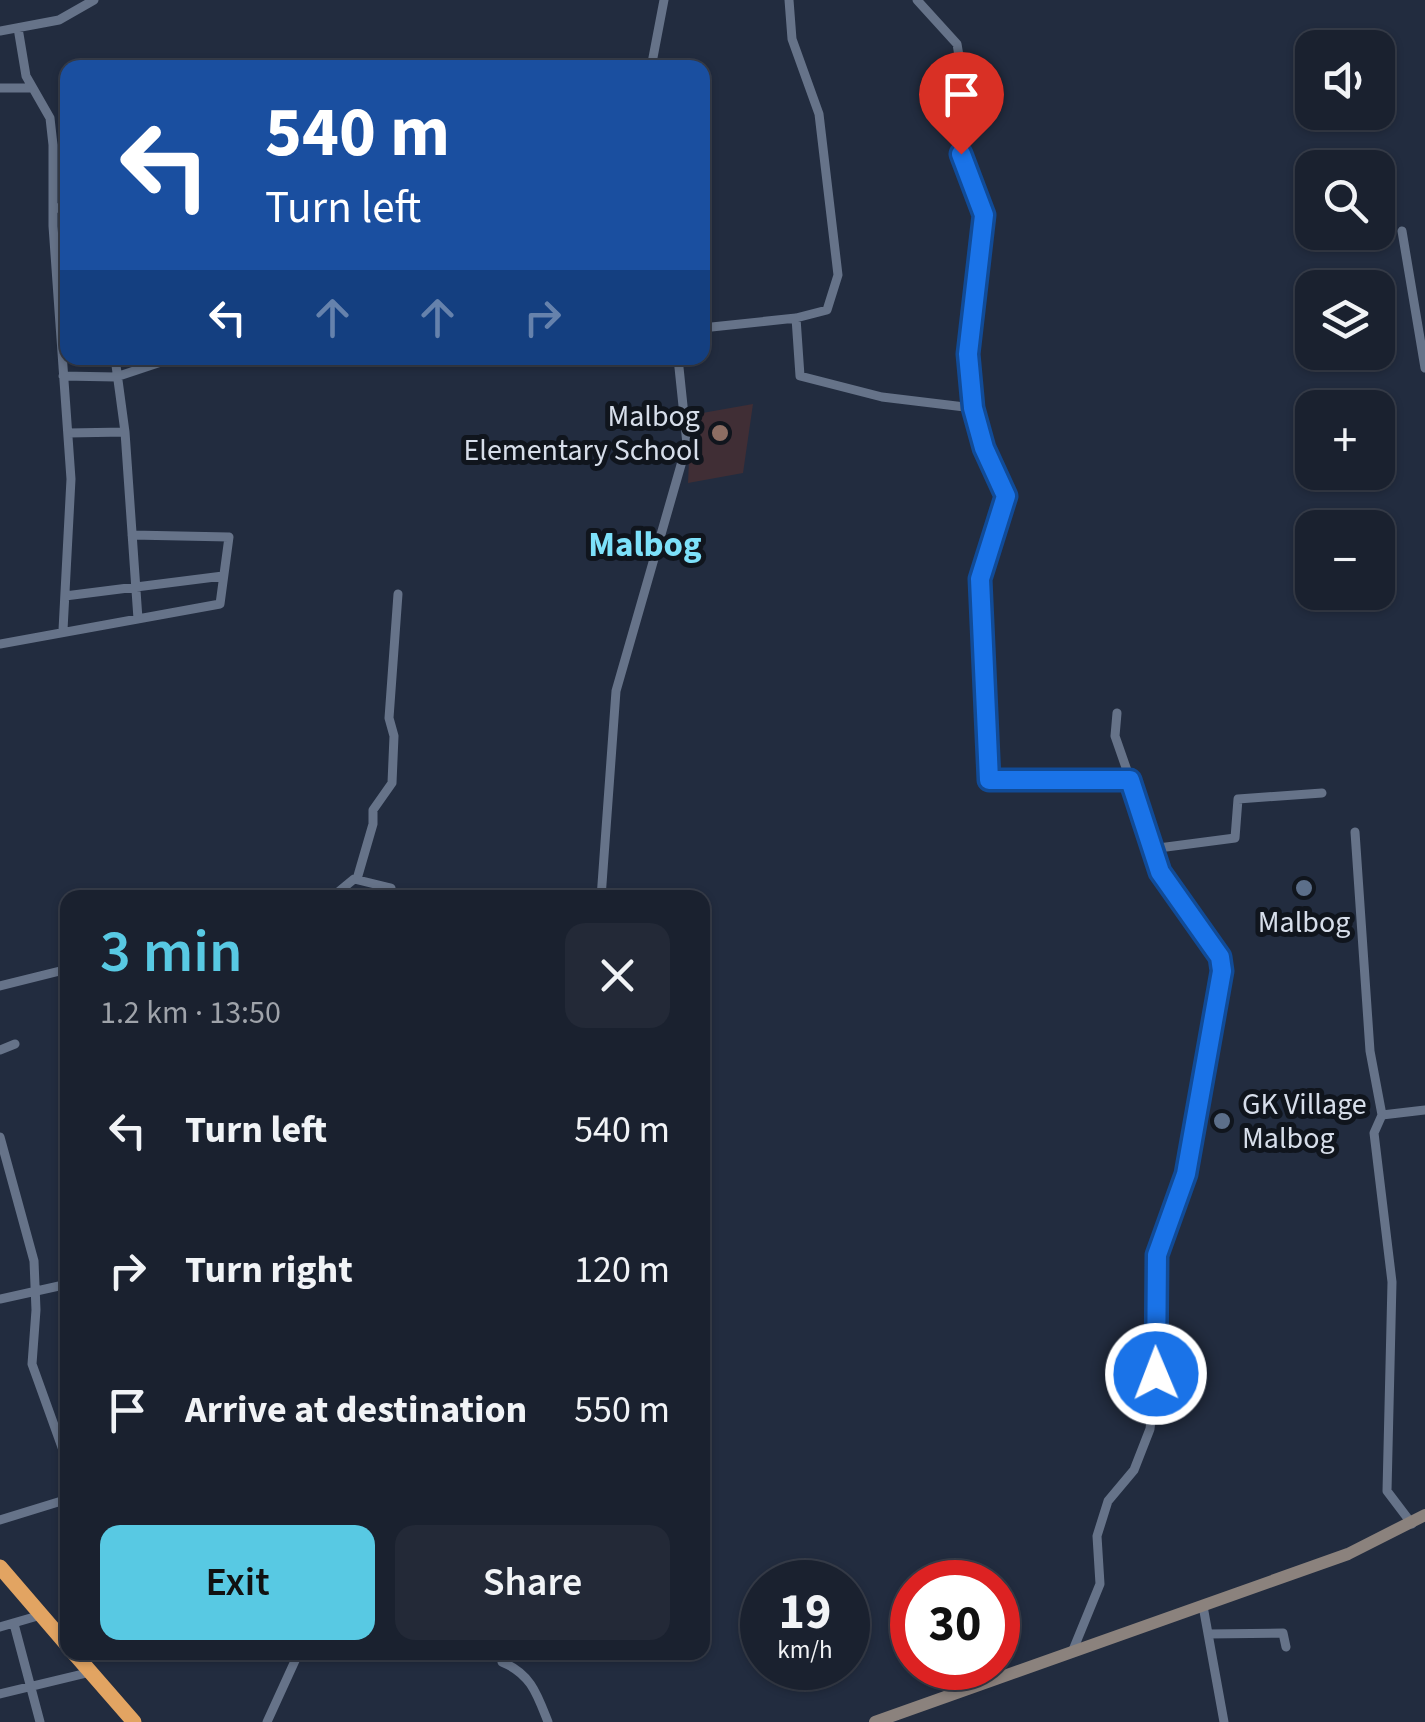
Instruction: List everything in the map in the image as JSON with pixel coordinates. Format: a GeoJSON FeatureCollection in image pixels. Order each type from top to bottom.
{"type":"FeatureCollection","features":[{"type":"Feature","properties":{"kind":"highway"},"geometry":{"type":"LineString","coordinates":[[0,1567],[60,1637]]}},
{"type":"Feature","properties":{"kind":"highway"},"geometry":{"type":"LineString","coordinates":[[80,1660],[132,1722]]}},
{"type":"Feature","properties":{"kind":"street"},"geometry":{"type":"LineString","coordinates":[[0,31],[59,20],[94,0]]}},
{"type":"Feature","properties":{"kind":"street"},"geometry":{"type":"LineString","coordinates":[[653,60],[664,0]]}},
{"type":"Feature","properties":{"kind":"street"},"geometry":{"type":"LineString","coordinates":[[710,327],[796,318],[828,310],[838,275],[819,114],[792,39],[789,0]]}},
{"type":"Feature","properties":{"kind":"street"},"geometry":{"type":"LineString","coordinates":[[917,0],[957,44],[964,85],[961,154],[984,215],[968,354],[973,408],[984,448],[1006,496],[980,579],[989,780],[1130,780]]}},
{"type":"Feature","properties":{"kind":"street"},"geometry":{"type":"LineString","coordinates":[[18,28],[30,88],[50,118],[54,236],[60,257]]}},
{"type":"Feature","properties":{"kind":"street"},"geometry":{"type":"LineString","coordinates":[[0,88],[30,88]]}},
{"type":"Feature","properties":{"kind":"street"},"geometry":{"type":"LineString","coordinates":[[52,207],[60,208]]}},
{"type":"Feature","properties":{"kind":"street"},"geometry":{"type":"LineString","coordinates":[[1402,231],[1425,368]]}},
{"type":"Feature","properties":{"kind":"street"},"geometry":{"type":"LineString","coordinates":[[54,236],[60,236]]}},
{"type":"Feature","properties":{"kind":"street"},"geometry":{"type":"LineString","coordinates":[[796,318],[800,376],[882,397],[973,408]]}},
{"type":"Feature","properties":{"kind":"street"},"geometry":{"type":"LineString","coordinates":[[63,365],[72,498],[63,630]]}},
{"type":"Feature","properties":{"kind":"street"},"geometry":{"type":"LineString","coordinates":[[115,365],[124,432],[138,619]]}},
{"type":"Feature","properties":{"kind":"street"},"geometry":{"type":"LineString","coordinates":[[63,376],[116,376],[151,365]]}},
{"type":"Feature","properties":{"kind":"street"},"geometry":{"type":"LineString","coordinates":[[602,890],[616,691],[687,444],[679,365]]}},
{"type":"Feature","properties":{"kind":"street"},"geometry":{"type":"LineString","coordinates":[[68,433],[124,432]]}},
{"type":"Feature","properties":{"kind":"street"},"geometry":{"type":"LineString","coordinates":[[0,644],[220,604],[228,537],[132,535]]}},
{"type":"Feature","properties":{"kind":"street"},"geometry":{"type":"LineString","coordinates":[[65,596],[223,576]]}},
{"type":"Feature","properties":{"kind":"street"},"geometry":{"type":"LineString","coordinates":[[342,890],[357,879],[373,824],[372,810],[392,784],[394,736],[389,718],[398,594]]}},
{"type":"Feature","properties":{"kind":"street"},"geometry":{"type":"LineString","coordinates":[[1074,1650],[1100,1584],[1097,1536],[1108,1501],[1134,1470],[1150,1429],[1156,1374],[1157,1255],[1186,1174],[1222,971],[1220,957],[1160,872],[1115,736],[1117,713]]}},
{"type":"Feature","properties":{"kind":"street"},"geometry":{"type":"LineString","coordinates":[[1151,849],[1236,838],[1238,799],[1322,793]]}},
{"type":"Feature","properties":{"kind":"street"},"geometry":{"type":"LineString","coordinates":[[1355,832],[1370,1051],[1382,1114],[1374,1133],[1392,1282],[1387,1491],[1412,1524]]}},
{"type":"Feature","properties":{"kind":"street"},"geometry":{"type":"LineString","coordinates":[[357,879],[391,888]]}},
{"type":"Feature","properties":{"kind":"street"},"geometry":{"type":"LineString","coordinates":[[0,986],[60,971]]}},
{"type":"Feature","properties":{"kind":"street"},"geometry":{"type":"LineString","coordinates":[[0,1050],[15,1044]]}},
{"type":"Feature","properties":{"kind":"street"},"geometry":{"type":"LineString","coordinates":[[1382,1114],[1425,1110]]}},
{"type":"Feature","properties":{"kind":"street"},"geometry":{"type":"LineString","coordinates":[[0,1137],[34,1261],[32,1364],[60,1442]]}},
{"type":"Feature","properties":{"kind":"street"},"geometry":{"type":"LineString","coordinates":[[0,1299],[60,1285]]}},
{"type":"Feature","properties":{"kind":"street"},"geometry":{"type":"LineString","coordinates":[[0,1520],[60,1501]]}},
{"type":"Feature","properties":{"kind":"street"},"geometry":{"type":"LineString","coordinates":[[874,1722],[1348,1554],[1425,1515]]}},
{"type":"Feature","properties":{"kind":"street"},"geometry":{"type":"LineString","coordinates":[[1203,1606],[1224,1722]]}},
{"type":"Feature","properties":{"kind":"street"},"geometry":{"type":"LineString","coordinates":[[0,1627],[41,1615]]}},
{"type":"Feature","properties":{"kind":"street"},"geometry":{"type":"LineString","coordinates":[[14,1624],[40,1722]]}},
{"type":"Feature","properties":{"kind":"street"},"geometry":{"type":"LineString","coordinates":[[1208,1634],[1283,1634],[1286,1648]]}},
{"type":"Feature","properties":{"kind":"street"},"geometry":{"type":"LineString","coordinates":[[268,1722],[295,1660]]}},
{"type":"Feature","properties":{"kind":"street"},"geometry":{"type":"LineString","coordinates":[[502,1662],[525,1674],[548,1722]]}},
{"type":"Feature","properties":{"kind":"street"},"geometry":{"type":"LineString","coordinates":[[0,1694],[90,1672]]}},
{"type":"Feature","properties":{"kind":"shaded area","name":"Malbog Elementary School"},"geometry":{"type":"Polygon","coordinates":[[[753,404],[743,473],[688,483],[691,415],[753,404]]]}},
{"type":"Feature","properties":{"kind":"place","name":"Malbog Elementary School"},"geometry":{"type":"Point","coordinates":[720,433]}},
{"type":"Feature","properties":{"kind":"place","name":"Malbog"},"geometry":{"type":"Point","coordinates":[1304,888]}},
{"type":"Feature","properties":{"kind":"place","name":"GK Village Malbog"},"geometry":{"type":"Point","coordinates":[1222,1121]}},
{"type":"Feature","properties":{"kind":"district","name":"Malbog"},"geometry":{"type":"Point","coordinates":[645,545]}},
{"type":"Feature","properties":{"kind":"route"},"geometry":{"type":"LineString","coordinates":[[961,154],[984,215],[968,354],[973,408],[984,448],[1006,496],[980,579],[989,780],[1130,780],[1160,872],[1220,957],[1222,971],[1186,1174],[1157,1255],[1156,1374]]}}]}
